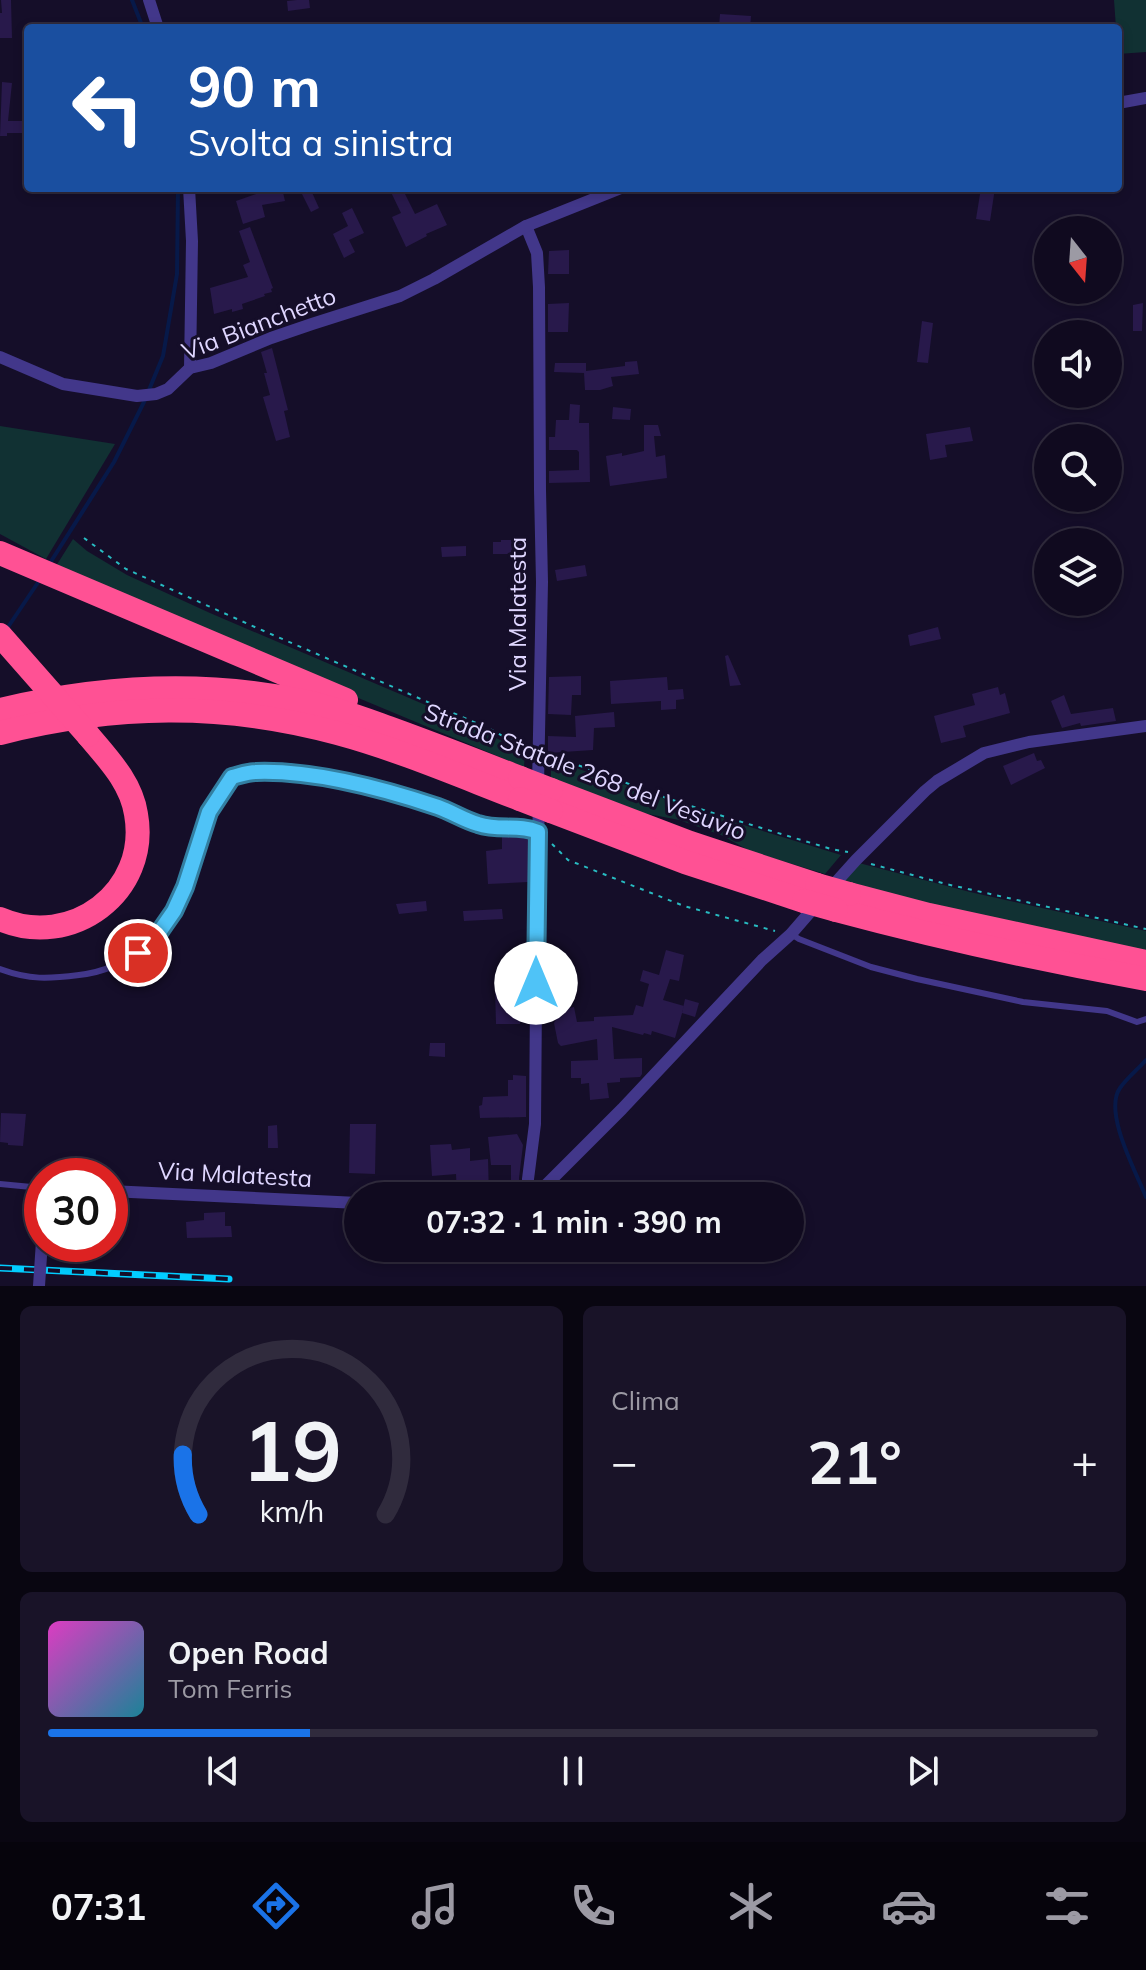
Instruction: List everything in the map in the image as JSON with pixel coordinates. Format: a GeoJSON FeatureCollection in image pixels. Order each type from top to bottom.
{"type":"FeatureCollection","features":[{"type":"Feature","properties":{"kind":"highway"},"geometry":{"type":"LineString","coordinates":[[0,553],[367,709],[438,745]]}},
{"type":"Feature","properties":{"kind":"highway"},"geometry":{"type":"LineString","coordinates":[[0,635],[119,772],[136,813],[138,835],[126,878],[113,896],[95,912],[74,923],[51,928],[27,927],[0,919]]}},
{"type":"Feature","properties":{"kind":"highway","name":"Strada Statale 268 del Vesuvio"},"geometry":{"type":"LineString","coordinates":[[0,710],[92,692],[168,687],[262,694],[346,712],[438,745],[520,788]]}},
{"type":"Feature","properties":{"kind":"highway","name":"Strada Statale 268 del Vesuvio"},"geometry":{"type":"LineString","coordinates":[[0,733],[45,722],[165,709],[258,716],[338,733],[690,843],[811,893],[1036,959],[1146,979]]}},
{"type":"Feature","properties":{"kind":"highway"},"geometry":{"type":"LineString","coordinates":[[0,747],[58,729],[215,711]]}},
{"type":"Feature","properties":{"kind":"highway","name":"Strada Statale 268 del Vesuvio"},"geometry":{"type":"LineString","coordinates":[[843,902],[956,921],[1146,962]]}},
{"type":"Feature","properties":{"kind":"street"},"geometry":{"type":"LineString","coordinates":[[149,0],[157,24]]}},
{"type":"Feature","properties":{"kind":"street"},"geometry":{"type":"LineString","coordinates":[[1122,102],[1146,98]]}},
{"type":"Feature","properties":{"kind":"street"},"geometry":{"type":"LineString","coordinates":[[189,192],[192,241],[190,368]]}},
{"type":"Feature","properties":{"kind":"street","name":"Via Bianchetto"},"geometry":{"type":"LineString","coordinates":[[0,357],[63,384],[137,396],[156,394],[168,389],[190,368],[400,296],[526,226],[611,192]]}},
{"type":"Feature","properties":{"kind":"street","name":"Via Malatesta"},"geometry":{"type":"LineString","coordinates":[[526,226],[537,253],[539,287],[542,582],[535,1124],[528,1182]]}},
{"type":"Feature","properties":{"kind":"street"},"geometry":{"type":"LineString","coordinates":[[549,1182],[762,960],[791,934],[856,860],[937,781],[984,753],[1029,742],[1146,726]]}},
{"type":"Feature","properties":{"kind":"street","name":"Via Malatesta"},"geometry":{"type":"LineString","coordinates":[[128,1192],[344,1202]]}},
{"type":"Feature","properties":{"kind":"street"},"geometry":{"type":"LineString","coordinates":[[39,1286],[41,1262]]}},
{"type":"Feature","properties":{"kind":"lane"},"geometry":{"type":"LineString","coordinates":[[0,969],[29,978],[89,974],[118,965],[138,953],[158,934],[174,911],[209,812],[232,777],[254,771],[361,784],[441,808],[478,825],[528,828],[538,832]]}},
{"type":"Feature","properties":{"kind":"lane"},"geometry":{"type":"LineString","coordinates":[[791,934],[871,967],[917,979],[1023,1002],[1107,1011],[1137,1022],[1146,1019]]}},
{"type":"Feature","properties":{"kind":"lane"},"geometry":{"type":"LineString","coordinates":[[0,1184],[24,1186]]}},
{"type":"Feature","properties":{"kind":"path"},"geometry":{"type":"LineString","coordinates":[[84,538],[126,569],[490,729],[538,755],[571,763],[729,818],[847,851],[856,860],[946,884],[1146,929]]}},
{"type":"Feature","properties":{"kind":"path"},"geometry":{"type":"LineString","coordinates":[[538,832],[574,863],[684,906],[791,934]]}},
{"type":"Feature","properties":{"kind":"green space"},"geometry":{"type":"Polygon","coordinates":[[[1114,0],[1146,0],[1146,52],[1122,54],[1122,24],[1116,24],[1114,0]]]}},
{"type":"Feature","properties":{"kind":"green space"},"geometry":{"type":"Polygon","coordinates":[[[0,426],[115,444],[46,559],[0,534],[0,426]]]}},
{"type":"Feature","properties":{"kind":"green space"},"geometry":{"type":"Polygon","coordinates":[[[73,539],[127,575],[449,715],[525,752],[524,767],[217,639],[56,566],[73,539]]]}},
{"type":"Feature","properties":{"kind":"green space"},"geometry":{"type":"Polygon","coordinates":[[[551,761],[841,855],[825,874],[750,851],[721,835],[679,820],[643,813],[551,778],[551,761]]]}},
{"type":"Feature","properties":{"kind":"green space"},"geometry":{"type":"Polygon","coordinates":[[[859,863],[970,892],[1146,931],[1146,951],[934,905],[843,881],[859,863]]]}},
{"type":"Feature","properties":{"kind":"building"},"geometry":{"type":"Polygon","coordinates":[[[1,0],[11,0],[12,38],[0,38],[1,0]]]}},
{"type":"Feature","properties":{"kind":"building"},"geometry":{"type":"Polygon","coordinates":[[[309,0],[310,8],[288,11],[287,1],[309,0]]]}},
{"type":"Feature","properties":{"kind":"building"},"geometry":{"type":"Polygon","coordinates":[[[720,14],[751,16],[750,24],[719,24],[720,14]]]}},
{"type":"Feature","properties":{"kind":"building"},"geometry":{"type":"Polygon","coordinates":[[[2,82],[12,83],[8,121],[24,121],[24,133],[0,136],[2,82]]]}},
{"type":"Feature","properties":{"kind":"building"},"geometry":{"type":"Polygon","coordinates":[[[262,192],[283,192],[285,201],[262,205],[265,217],[243,224],[236,201],[262,192]]]}},
{"type":"Feature","properties":{"kind":"building"},"geometry":{"type":"Polygon","coordinates":[[[301,192],[312,192],[319,208],[311,212],[301,192]]]}},
{"type":"Feature","properties":{"kind":"building"},"geometry":{"type":"Polygon","coordinates":[[[391,192],[404,192],[415,214],[437,204],[447,225],[406,247],[392,217],[401,213],[391,192]]]}},
{"type":"Feature","properties":{"kind":"building"},"geometry":{"type":"Polygon","coordinates":[[[980,192],[994,192],[990,221],[976,219],[980,192]]]}},
{"type":"Feature","properties":{"kind":"building"},"geometry":{"type":"Polygon","coordinates":[[[352,208],[364,233],[349,240],[355,252],[344,258],[333,234],[348,226],[342,213],[352,208]]]}},
{"type":"Feature","properties":{"kind":"building"},"geometry":{"type":"Polygon","coordinates":[[[250,227],[272,292],[242,304],[243,309],[214,314],[210,288],[248,277],[243,265],[250,262],[239,231],[250,227]]]}},
{"type":"Feature","properties":{"kind":"building"},"geometry":{"type":"Polygon","coordinates":[[[569,250],[569,274],[548,274],[549,251],[569,250]]]}},
{"type":"Feature","properties":{"kind":"building"},"geometry":{"type":"Polygon","coordinates":[[[569,303],[568,332],[548,332],[548,304],[569,303]]]}},
{"type":"Feature","properties":{"kind":"building"},"geometry":{"type":"Polygon","coordinates":[[[1143,303],[1142,331],[1133,331],[1133,305],[1143,303]]]}},
{"type":"Feature","properties":{"kind":"building"},"geometry":{"type":"Polygon","coordinates":[[[922,321],[933,323],[928,363],[917,362],[922,321]]]}},
{"type":"Feature","properties":{"kind":"building"},"geometry":{"type":"Polygon","coordinates":[[[272,348],[288,410],[284,411],[290,437],[276,441],[263,397],[270,395],[261,352],[272,348]]]}},
{"type":"Feature","properties":{"kind":"building"},"geometry":{"type":"Polygon","coordinates":[[[637,361],[639,374],[611,377],[613,386],[600,390],[585,390],[584,373],[554,372],[555,363],[586,363],[586,371],[625,366],[625,362],[637,361]]]}},
{"type":"Feature","properties":{"kind":"building"},"geometry":{"type":"Polygon","coordinates":[[[570,404],[580,405],[579,423],[589,423],[590,482],[549,483],[549,471],[579,470],[577,450],[549,450],[549,437],[555,437],[556,420],[569,420],[570,404]]]}},
{"type":"Feature","properties":{"kind":"building"},"geometry":{"type":"Polygon","coordinates":[[[613,407],[631,409],[630,420],[612,419],[613,407]]]}},
{"type":"Feature","properties":{"kind":"building"},"geometry":{"type":"Polygon","coordinates":[[[644,425],[658,425],[661,436],[654,436],[656,457],[665,455],[667,478],[610,486],[606,456],[644,451],[644,425]]]}},
{"type":"Feature","properties":{"kind":"building"},"geometry":{"type":"Polygon","coordinates":[[[970,427],[973,441],[945,445],[947,457],[930,460],[926,434],[970,427]]]}},
{"type":"Feature","properties":{"kind":"building"},"geometry":{"type":"Polygon","coordinates":[[[527,540],[527,554],[493,554],[493,542],[527,540]]]}},
{"type":"Feature","properties":{"kind":"building"},"geometry":{"type":"Polygon","coordinates":[[[466,546],[466,556],[442,557],[441,547],[466,546]]]}},
{"type":"Feature","properties":{"kind":"building"},"geometry":{"type":"Polygon","coordinates":[[[585,565],[587,576],[557,581],[555,570],[585,565]]]}},
{"type":"Feature","properties":{"kind":"building"},"geometry":{"type":"Polygon","coordinates":[[[938,627],[941,639],[910,646],[908,635],[938,627]]]}},
{"type":"Feature","properties":{"kind":"building"},"geometry":{"type":"Polygon","coordinates":[[[728,655],[741,685],[730,686],[725,656],[728,655]]]}},
{"type":"Feature","properties":{"kind":"building"},"geometry":{"type":"Polygon","coordinates":[[[581,676],[581,695],[572,695],[571,715],[548,714],[549,677],[581,676]]]}},
{"type":"Feature","properties":{"kind":"building"},"geometry":{"type":"Polygon","coordinates":[[[667,677],[668,690],[683,689],[684,699],[676,700],[676,709],[661,710],[661,701],[611,704],[610,681],[667,677]]]}},
{"type":"Feature","properties":{"kind":"building"},"geometry":{"type":"Polygon","coordinates":[[[998,687],[1000,695],[1005,693],[1010,713],[963,726],[966,737],[941,743],[934,716],[975,705],[972,694],[998,687]]]}},
{"type":"Feature","properties":{"kind":"building"},"geometry":{"type":"Polygon","coordinates":[[[1064,695],[1071,714],[1113,708],[1116,721],[1081,726],[1080,723],[1062,728],[1051,701],[1064,695]]]}},
{"type":"Feature","properties":{"kind":"building"},"geometry":{"type":"Polygon","coordinates":[[[614,712],[615,727],[594,728],[593,750],[548,753],[548,736],[576,737],[575,716],[614,712]]]}},
{"type":"Feature","properties":{"kind":"building"},"geometry":{"type":"Polygon","coordinates":[[[1034,753],[1045,768],[1011,785],[1003,766],[1034,753]]]}},
{"type":"Feature","properties":{"kind":"building"},"geometry":{"type":"Polygon","coordinates":[[[529,836],[528,882],[488,884],[486,851],[502,849],[502,837],[529,836]]]}},
{"type":"Feature","properties":{"kind":"building"},"geometry":{"type":"Polygon","coordinates":[[[426,901],[427,911],[399,914],[396,904],[426,901]]]}},
{"type":"Feature","properties":{"kind":"building"},"geometry":{"type":"Polygon","coordinates":[[[502,909],[503,919],[464,921],[463,911],[502,909]]]}},
{"type":"Feature","properties":{"kind":"building"},"geometry":{"type":"Polygon","coordinates":[[[666,950],[684,955],[679,981],[670,979],[663,1000],[684,1006],[675,1038],[652,1031],[651,1035],[643,1035],[612,1027],[614,1059],[642,1058],[642,1074],[640,1077],[620,1078],[620,1082],[607,1083],[609,1098],[590,1100],[589,1083],[581,1084],[581,1078],[571,1078],[571,1061],[598,1060],[597,1039],[561,1046],[554,1023],[558,1010],[574,1007],[577,1022],[594,1021],[594,1017],[633,1015],[636,1005],[643,1007],[649,984],[640,981],[643,970],[659,975],[666,950]]]}},
{"type":"Feature","properties":{"kind":"building"},"geometry":{"type":"Polygon","coordinates":[[[516,986],[516,1011],[520,1011],[520,1024],[496,1024],[495,987],[516,986]]]}},
{"type":"Feature","properties":{"kind":"building"},"geometry":{"type":"Polygon","coordinates":[[[685,999],[699,1003],[695,1017],[682,1013],[685,999]]]}},
{"type":"Feature","properties":{"kind":"building"},"geometry":{"type":"Polygon","coordinates":[[[430,1043],[445,1043],[445,1057],[429,1056],[430,1043]]]}},
{"type":"Feature","properties":{"kind":"building"},"geometry":{"type":"Polygon","coordinates":[[[513,1075],[526,1076],[526,1117],[480,1118],[479,1106],[483,1097],[508,1096],[508,1080],[513,1080],[513,1075]]]}},
{"type":"Feature","properties":{"kind":"building"},"geometry":{"type":"Polygon","coordinates":[[[1,1113],[26,1114],[23,1146],[0,1142],[1,1113]]]}},
{"type":"Feature","properties":{"kind":"building"},"geometry":{"type":"Polygon","coordinates":[[[350,1124],[376,1124],[375,1174],[349,1173],[350,1124]]]}},
{"type":"Feature","properties":{"kind":"building"},"geometry":{"type":"Polygon","coordinates":[[[277,1125],[278,1148],[268,1148],[268,1126],[277,1125]]]}},
{"type":"Feature","properties":{"kind":"building"},"geometry":{"type":"Polygon","coordinates":[[[517,1134],[523,1145],[519,1182],[511,1182],[511,1165],[491,1165],[488,1137],[517,1134]]]}},
{"type":"Feature","properties":{"kind":"building"},"geometry":{"type":"Polygon","coordinates":[[[451,1144],[452,1150],[470,1148],[470,1161],[488,1159],[489,1182],[456,1182],[456,1174],[432,1176],[430,1145],[451,1144]]]}},
{"type":"Feature","properties":{"kind":"building"},"geometry":{"type":"Polygon","coordinates":[[[225,1212],[225,1226],[231,1226],[232,1237],[187,1238],[186,1222],[204,1220],[204,1213],[225,1212]]]}},
{"type":"Feature","properties":{"kind":"waterway"},"geometry":{"type":"LineString","coordinates":[[132,0],[141,24]]}},
{"type":"Feature","properties":{"kind":"waterway"},"geometry":{"type":"LineString","coordinates":[[50,563],[114,462],[163,356],[177,274],[178,192]]}},
{"type":"Feature","properties":{"kind":"waterway"},"geometry":{"type":"LineString","coordinates":[[6,630],[39,581]]}},
{"type":"Feature","properties":{"kind":"waterway"},"geometry":{"type":"LineString","coordinates":[[1146,1060],[1120,1088],[1115,1112],[1123,1142],[1146,1197]]}},
{"type":"Feature","properties":{"kind":"railway"},"geometry":{"type":"LineString","coordinates":[[0,1268],[229,1279]]}},
{"type":"Feature","properties":{"kind":"route"},"geometry":{"type":"LineString","coordinates":[[138,953],[158,934],[174,911],[209,812],[232,777],[254,771],[294,774],[361,784],[441,808],[478,825],[528,828],[538,832],[536,983]]}}]}
